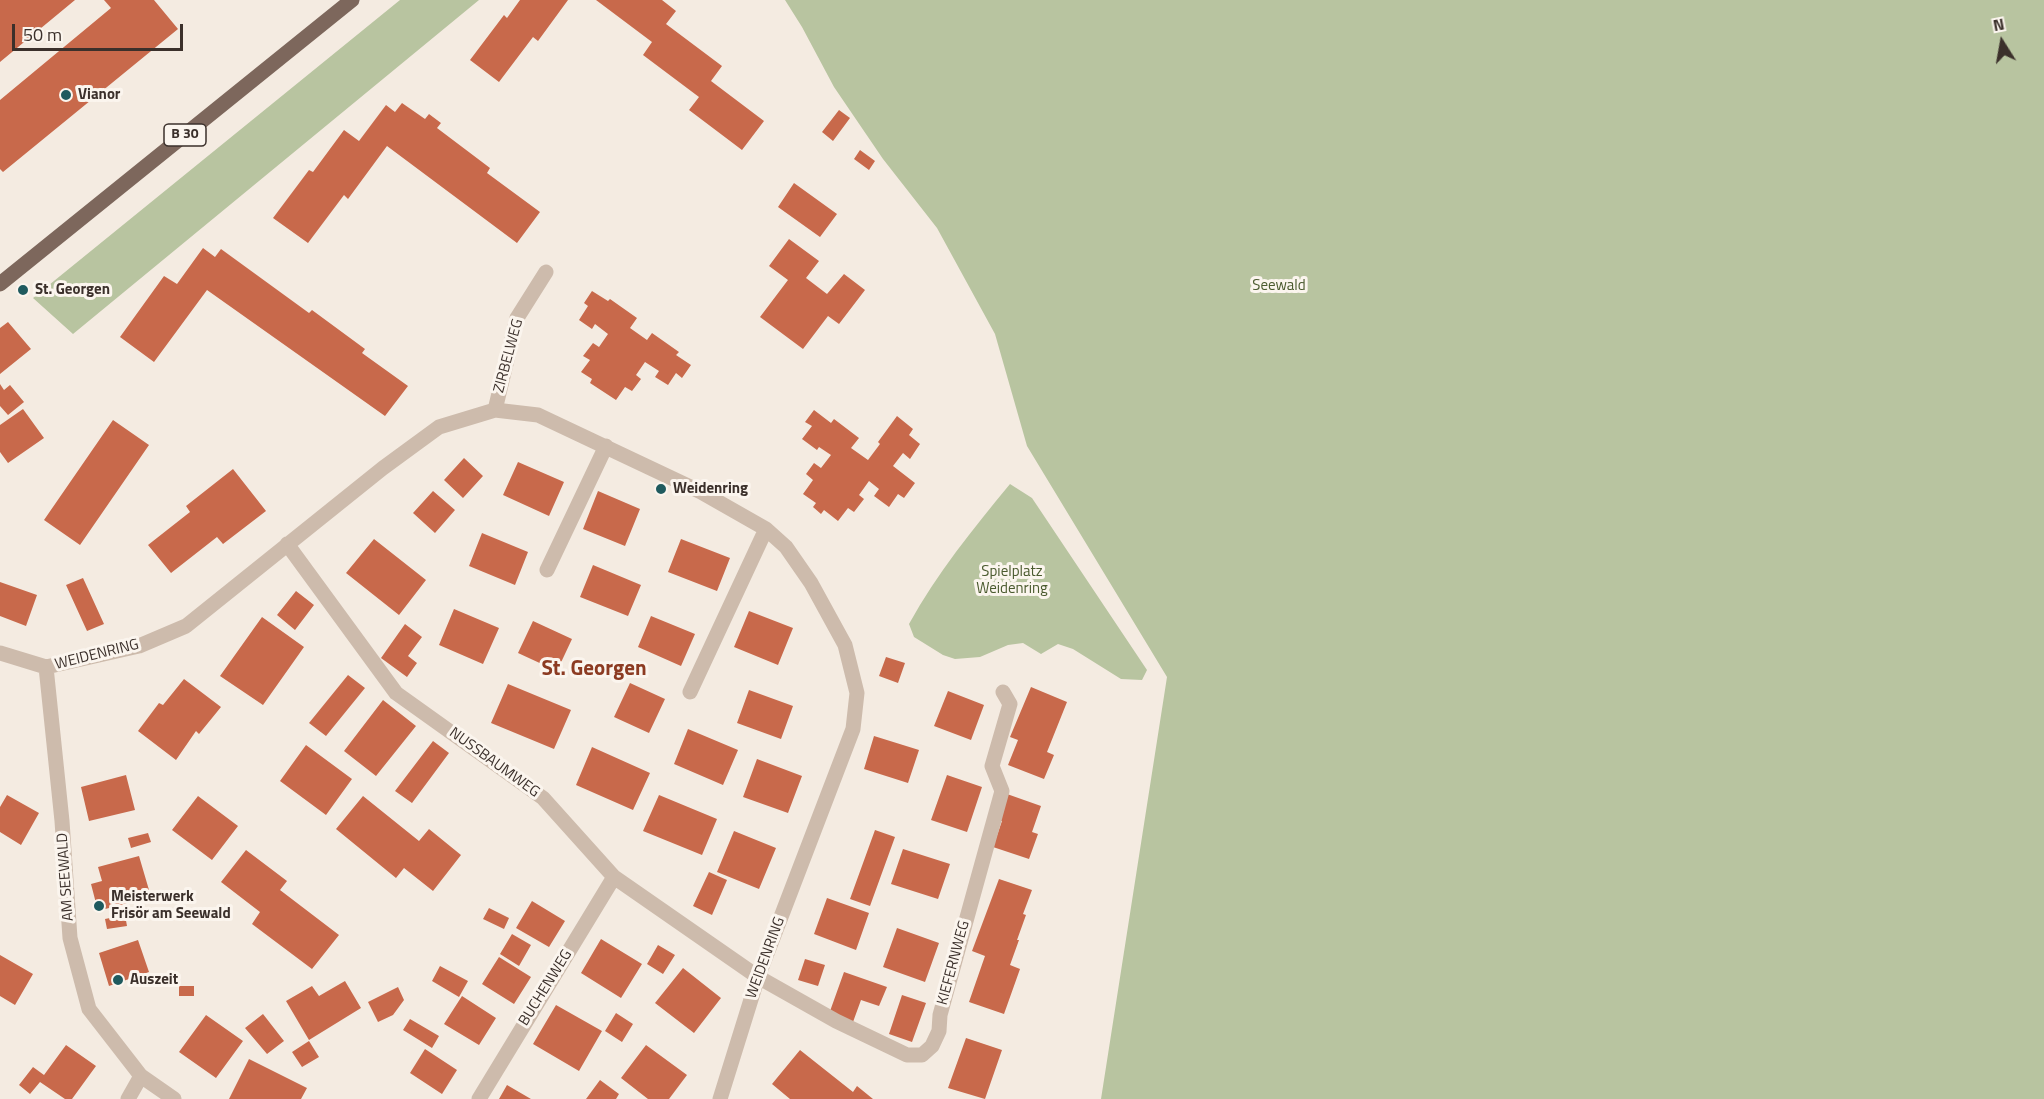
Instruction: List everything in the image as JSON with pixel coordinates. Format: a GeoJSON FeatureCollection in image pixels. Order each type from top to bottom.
{"type":"FeatureCollection","features":[{"type":"Feature","properties":{"kind":"main road","name":"B 30"},"geometry":{"type":"LineString","coordinates":[[0,284],[352,0]]}},
{"type":"Feature","properties":{"kind":"street","name":"ZIRBELWEG"},"geometry":{"type":"LineString","coordinates":[[495,410],[518,318],[546,272]]}},
{"type":"Feature","properties":{"kind":"street","name":"WEIDENRING"},"geometry":{"type":"LineString","coordinates":[[46,667],[139,646],[186,626],[382,468],[439,428],[495,410],[538,415],[701,492],[766,529],[786,547],[811,584],[846,645],[857,693],[853,729],[758,977],[720,1099]]}},
{"type":"Feature","properties":{"kind":"street"},"geometry":{"type":"LineString","coordinates":[[547,570],[606,446]]}},
{"type":"Feature","properties":{"kind":"street"},"geometry":{"type":"LineString","coordinates":[[690,692],[766,529]]}},
{"type":"Feature","properties":{"kind":"street","name":"NUSSBAUMWEG"},"geometry":{"type":"LineString","coordinates":[[286,544],[396,693],[543,798],[614,877],[758,977]]}},
{"type":"Feature","properties":{"kind":"street"},"geometry":{"type":"LineString","coordinates":[[0,653],[46,667]]}},
{"type":"Feature","properties":{"kind":"street","name":"AM SEEWALD"},"geometry":{"type":"LineString","coordinates":[[46,667],[62,820],[70,938],[89,1009],[141,1076],[174,1099]]}},
{"type":"Feature","properties":{"kind":"street","name":"KIEFERNWEG"},"geometry":{"type":"LineString","coordinates":[[758,977],[836,1021],[907,1055],[922,1055],[932,1046],[939,1031],[940,1015],[1002,791],[992,766],[1010,705],[1004,692]]}},
{"type":"Feature","properties":{"kind":"street","name":"BUCHENWEG"},"geometry":{"type":"LineString","coordinates":[[479,1099],[614,877]]}},
{"type":"Feature","properties":{"kind":"street"},"geometry":{"type":"LineString","coordinates":[[128,1099],[141,1076]]}},
{"type":"Feature","properties":{"kind":"green space"},"geometry":{"type":"Polygon","coordinates":[[[400,0],[479,0],[73,334],[33,298],[400,0]]]}},
{"type":"Feature","properties":{"kind":"green space","name":"Seewald"},"geometry":{"type":"Polygon","coordinates":[[[785,0],[2044,0],[2044,1099],[1101,1099],[1167,677],[1027,446],[995,334],[937,228],[883,159],[834,87],[785,0]]]}},
{"type":"Feature","properties":{"kind":"green space","name":"Spielplatz Weidenring"},"geometry":{"type":"Polygon","coordinates":[[[1010,484],[1032,498],[1147,670],[1142,680],[1121,679],[1073,649],[1058,644],[1041,654],[1023,643],[1008,645],[980,657],[955,659],[943,655],[914,637],[909,624],[931,587],[1010,484]]]}},
{"type":"Feature","properties":{"kind":"building"},"geometry":{"type":"Polygon","coordinates":[[[0,0],[75,0],[0,62],[0,0]]]}},
{"type":"Feature","properties":{"kind":"building"},"geometry":{"type":"Polygon","coordinates":[[[104,0],[154,0],[178,29],[3,172],[0,169],[0,100],[111,8],[104,0]]]}},
{"type":"Feature","properties":{"kind":"building"},"geometry":{"type":"Polygon","coordinates":[[[520,0],[568,0],[538,41],[533,37],[499,82],[470,60],[504,15],[507,18],[520,0]]]}},
{"type":"Feature","properties":{"kind":"building"},"geometry":{"type":"Polygon","coordinates":[[[596,0],[662,0],[676,11],[666,24],[722,66],[711,81],[764,121],[742,150],[689,110],[699,97],[643,55],[652,42],[596,0]]]}},
{"type":"Feature","properties":{"kind":"building"},"geometry":{"type":"Polygon","coordinates":[[[402,103],[425,119],[429,114],[441,123],[437,128],[490,168],[487,173],[540,212],[517,243],[387,146],[348,199],[344,195],[308,243],[273,218],[309,170],[313,172],[344,130],[359,141],[386,105],[395,112],[402,103]]]}},
{"type":"Feature","properties":{"kind":"building"},"geometry":{"type":"Polygon","coordinates":[[[839,110],[850,118],[833,141],[822,132],[839,110]]]}},
{"type":"Feature","properties":{"kind":"building"},"geometry":{"type":"Polygon","coordinates":[[[860,150],[875,161],[869,170],[854,159],[860,150]]]}},
{"type":"Feature","properties":{"kind":"building"},"geometry":{"type":"Polygon","coordinates":[[[794,183],[837,214],[820,237],[778,207],[794,183]]]}},
{"type":"Feature","properties":{"kind":"building"},"geometry":{"type":"Polygon","coordinates":[[[789,239],[819,261],[806,278],[827,294],[844,274],[865,290],[839,324],[828,316],[803,349],[760,317],[788,280],[769,266],[789,239]]]}},
{"type":"Feature","properties":{"kind":"building"},"geometry":{"type":"Polygon","coordinates":[[[203,248],[215,257],[221,249],[309,313],[312,310],[365,349],[362,353],[408,386],[385,416],[207,290],[154,362],[120,337],[164,276],[177,284],[203,248]]]}},
{"type":"Feature","properties":{"kind":"building"},"geometry":{"type":"Polygon","coordinates":[[[592,291],[608,301],[610,299],[637,318],[630,328],[647,340],[652,333],[679,352],[676,355],[691,365],[682,378],[676,373],[668,385],[655,377],[659,371],[645,362],[636,375],[641,379],[632,391],[625,387],[616,400],[590,383],[592,379],[581,372],[590,360],[583,356],[593,343],[599,347],[608,334],[595,324],[592,329],[579,320],[588,306],[584,303],[592,291]]]}},
{"type":"Feature","properties":{"kind":"building"},"geometry":{"type":"Polygon","coordinates":[[[8,322],[31,349],[0,374],[0,328],[8,322]]]}},
{"type":"Feature","properties":{"kind":"building"},"geometry":{"type":"Polygon","coordinates":[[[0,384],[4,390],[10,385],[24,402],[8,415],[0,406],[0,384]]]}},
{"type":"Feature","properties":{"kind":"building"},"geometry":{"type":"Polygon","coordinates":[[[23,409],[44,438],[8,463],[0,452],[0,425],[23,409]]]}},
{"type":"Feature","properties":{"kind":"building"},"geometry":{"type":"Polygon","coordinates":[[[814,410],[831,423],[834,419],[859,438],[851,448],[868,460],[897,416],[913,429],[909,435],[920,444],[910,459],[903,453],[893,466],[915,483],[904,498],[898,494],[889,507],[874,496],[879,489],[869,481],[859,495],[864,499],[854,512],[848,508],[838,521],[824,510],[821,514],[813,507],[816,503],[803,494],[813,480],[806,474],[814,463],[821,468],[831,455],[819,447],[817,450],[802,439],[812,426],[805,422],[814,410]]]}},
{"type":"Feature","properties":{"kind":"building"},"geometry":{"type":"Polygon","coordinates":[[[113,420],[149,445],[80,545],[44,520],[113,420]]]}},
{"type":"Feature","properties":{"kind":"building"},"geometry":{"type":"Polygon","coordinates":[[[464,458],[483,476],[463,498],[444,480],[464,458]]]}},
{"type":"Feature","properties":{"kind":"building"},"geometry":{"type":"Polygon","coordinates":[[[518,462],[564,482],[549,516],[503,495],[518,462]]]}},
{"type":"Feature","properties":{"kind":"building"},"geometry":{"type":"Polygon","coordinates":[[[233,469],[266,511],[223,544],[217,537],[171,573],[148,545],[190,512],[186,506],[233,469]]]}},
{"type":"Feature","properties":{"kind":"building"},"geometry":{"type":"Polygon","coordinates":[[[433,491],[455,510],[435,533],[413,513],[433,491]]]}},
{"type":"Feature","properties":{"kind":"building"},"geometry":{"type":"Polygon","coordinates":[[[598,491],[640,509],[625,546],[583,529],[598,491]]]}},
{"type":"Feature","properties":{"kind":"building"},"geometry":{"type":"Polygon","coordinates":[[[482,533],[528,552],[515,585],[469,566],[482,533]]]}},
{"type":"Feature","properties":{"kind":"building"},"geometry":{"type":"Polygon","coordinates":[[[374,539],[426,580],[399,615],[346,573],[374,539]]]}},
{"type":"Feature","properties":{"kind":"building"},"geometry":{"type":"Polygon","coordinates":[[[681,539],[730,558],[717,591],[668,572],[681,539]]]}},
{"type":"Feature","properties":{"kind":"building"},"geometry":{"type":"Polygon","coordinates":[[[593,565],[641,585],[628,616],[580,597],[593,565]]]}},
{"type":"Feature","properties":{"kind":"building"},"geometry":{"type":"Polygon","coordinates":[[[83,578],[104,624],[87,631],[66,585],[83,578]]]}},
{"type":"Feature","properties":{"kind":"building"},"geometry":{"type":"Polygon","coordinates":[[[0,582],[37,595],[26,626],[0,616],[0,582]]]}},
{"type":"Feature","properties":{"kind":"building"},"geometry":{"type":"Polygon","coordinates":[[[296,591],[314,605],[295,630],[277,615],[296,591]]]}},
{"type":"Feature","properties":{"kind":"building"},"geometry":{"type":"Polygon","coordinates":[[[454,609],[499,628],[483,664],[439,645],[454,609]]]}},
{"type":"Feature","properties":{"kind":"building"},"geometry":{"type":"Polygon","coordinates":[[[749,611],[793,628],[778,665],[734,647],[749,611]]]}},
{"type":"Feature","properties":{"kind":"building"},"geometry":{"type":"Polygon","coordinates":[[[651,616],[695,634],[681,666],[638,647],[651,616]]]}},
{"type":"Feature","properties":{"kind":"building"},"geometry":{"type":"Polygon","coordinates":[[[262,617],[304,647],[263,705],[220,676],[262,617]]]}},
{"type":"Feature","properties":{"kind":"building"},"geometry":{"type":"Polygon","coordinates":[[[533,621],[572,639],[557,671],[518,653],[533,621]]]}},
{"type":"Feature","properties":{"kind":"building"},"geometry":{"type":"Polygon","coordinates":[[[405,624],[422,637],[408,656],[417,663],[407,677],[381,658],[405,624]]]}},
{"type":"Feature","properties":{"kind":"building"},"geometry":{"type":"Polygon","coordinates":[[[886,657],[905,663],[898,683],[879,676],[886,657]]]}},
{"type":"Feature","properties":{"kind":"building"},"geometry":{"type":"Polygon","coordinates":[[[348,675],[365,688],[326,736],[309,723],[348,675]]]}},
{"type":"Feature","properties":{"kind":"building"},"geometry":{"type":"Polygon","coordinates":[[[184,679],[221,707],[199,734],[196,731],[176,760],[138,731],[159,703],[163,705],[184,679]]]}},
{"type":"Feature","properties":{"kind":"building"},"geometry":{"type":"Polygon","coordinates":[[[630,683],[665,699],[649,733],[614,717],[630,683]]]}},
{"type":"Feature","properties":{"kind":"building"},"geometry":{"type":"Polygon","coordinates":[[[508,684],[571,710],[554,749],[491,723],[508,684]]]}},
{"type":"Feature","properties":{"kind":"building"},"geometry":{"type":"Polygon","coordinates":[[[1031,687],[1067,702],[1047,752],[1054,755],[1044,779],[1008,765],[1018,740],[1010,737],[1031,687]]]}},
{"type":"Feature","properties":{"kind":"building"},"geometry":{"type":"Polygon","coordinates":[[[749,690],[793,706],[781,739],[737,723],[749,690]]]}},
{"type":"Feature","properties":{"kind":"building"},"geometry":{"type":"Polygon","coordinates":[[[948,691],[984,705],[971,740],[934,726],[948,691]]]}},
{"type":"Feature","properties":{"kind":"building"},"geometry":{"type":"Polygon","coordinates":[[[383,700],[416,726],[376,776],[344,751],[383,700]]]}},
{"type":"Feature","properties":{"kind":"building"},"geometry":{"type":"Polygon","coordinates":[[[688,729],[738,750],[723,785],[674,764],[688,729]]]}},
{"type":"Feature","properties":{"kind":"building"},"geometry":{"type":"Polygon","coordinates":[[[874,736],[919,750],[908,783],[864,769],[874,736]]]}},
{"type":"Feature","properties":{"kind":"building"},"geometry":{"type":"Polygon","coordinates":[[[433,741],[449,753],[412,803],[395,791],[433,741]]]}},
{"type":"Feature","properties":{"kind":"building"},"geometry":{"type":"Polygon","coordinates":[[[306,745],[352,779],[326,815],[280,781],[306,745]]]}},
{"type":"Feature","properties":{"kind":"building"},"geometry":{"type":"Polygon","coordinates":[[[592,747],[650,773],[633,810],[576,785],[592,747]]]}},
{"type":"Feature","properties":{"kind":"building"},"geometry":{"type":"Polygon","coordinates":[[[757,759],[802,776],[788,813],[743,797],[757,759]]]}},
{"type":"Feature","properties":{"kind":"building"},"geometry":{"type":"Polygon","coordinates":[[[126,775],[135,810],[89,821],[81,787],[126,775]]]}},
{"type":"Feature","properties":{"kind":"building"},"geometry":{"type":"Polygon","coordinates":[[[947,775],[982,787],[967,832],[931,820],[947,775]]]}},
{"type":"Feature","properties":{"kind":"building"},"geometry":{"type":"Polygon","coordinates":[[[1007,794],[1041,806],[1032,832],[1038,834],[1029,859],[993,847],[1002,821],[998,820],[1007,794]]]}},
{"type":"Feature","properties":{"kind":"building"},"geometry":{"type":"Polygon","coordinates":[[[7,795],[39,813],[21,845],[0,832],[0,807],[7,795]]]}},
{"type":"Feature","properties":{"kind":"building"},"geometry":{"type":"Polygon","coordinates":[[[659,795],[717,819],[702,855],[643,831],[659,795]]]}},
{"type":"Feature","properties":{"kind":"building"},"geometry":{"type":"Polygon","coordinates":[[[198,796],[238,826],[212,860],[172,830],[198,796]]]}},
{"type":"Feature","properties":{"kind":"building"},"geometry":{"type":"Polygon","coordinates":[[[363,796],[419,841],[429,829],[461,855],[433,891],[404,868],[396,878],[336,829],[363,796]]]}},
{"type":"Feature","properties":{"kind":"building"},"geometry":{"type":"Polygon","coordinates":[[[875,830],[895,837],[870,906],[850,899],[875,830]]]}},
{"type":"Feature","properties":{"kind":"building"},"geometry":{"type":"Polygon","coordinates":[[[734,831],[776,848],[759,889],[717,872],[734,831]]]}},
{"type":"Feature","properties":{"kind":"building"},"geometry":{"type":"Polygon","coordinates":[[[148,833],[151,842],[131,848],[128,838],[148,833]]]}},
{"type":"Feature","properties":{"kind":"building"},"geometry":{"type":"Polygon","coordinates":[[[903,849],[950,864],[938,899],[891,884],[903,849]]]}},
{"type":"Feature","properties":{"kind":"building"},"geometry":{"type":"Polygon","coordinates":[[[246,850],[287,881],[280,890],[339,935],[312,969],[252,924],[260,912],[221,882],[246,850]]]}},
{"type":"Feature","properties":{"kind":"building"},"geometry":{"type":"Polygon","coordinates":[[[139,856],[149,890],[130,895],[131,902],[98,911],[91,884],[102,881],[98,867],[139,856]]]}},
{"type":"Feature","properties":{"kind":"building"},"geometry":{"type":"Polygon","coordinates":[[[709,872],[727,880],[712,915],[693,906],[709,872]]]}},
{"type":"Feature","properties":{"kind":"building"},"geometry":{"type":"Polygon","coordinates":[[[999,879],[1032,890],[1023,914],[1026,915],[1010,965],[1020,969],[1004,1014],[969,1002],[985,956],[972,951],[999,879]]]}},
{"type":"Feature","properties":{"kind":"building"},"geometry":{"type":"Polygon","coordinates":[[[827,898],[869,913],[856,950],[814,934],[827,898]]]}},
{"type":"Feature","properties":{"kind":"building"},"geometry":{"type":"Polygon","coordinates":[[[532,901],[565,921],[549,947],[516,928],[532,901]]]}},
{"type":"Feature","properties":{"kind":"building"},"geometry":{"type":"Polygon","coordinates":[[[489,908],[509,918],[504,929],[483,919],[489,908]]]}},
{"type":"Feature","properties":{"kind":"building"},"geometry":{"type":"Polygon","coordinates":[[[125,915],[127,926],[107,929],[105,919],[125,915]]]}},
{"type":"Feature","properties":{"kind":"building"},"geometry":{"type":"Polygon","coordinates":[[[897,928],[939,943],[925,982],[883,967],[897,928]]]}},
{"type":"Feature","properties":{"kind":"building"},"geometry":{"type":"Polygon","coordinates":[[[512,934],[531,945],[519,966],[500,954],[512,934]]]}},
{"type":"Feature","properties":{"kind":"building"},"geometry":{"type":"Polygon","coordinates":[[[601,939],[642,964],[621,998],[581,973],[601,939]]]}},
{"type":"Feature","properties":{"kind":"building"},"geometry":{"type":"Polygon","coordinates":[[[138,940],[149,972],[109,986],[99,953],[138,940]]]}},
{"type":"Feature","properties":{"kind":"building"},"geometry":{"type":"Polygon","coordinates":[[[658,945],[675,955],[663,974],[647,964],[658,945]]]}},
{"type":"Feature","properties":{"kind":"building"},"geometry":{"type":"Polygon","coordinates":[[[0,955],[33,974],[15,1005],[0,996],[0,955]]]}},
{"type":"Feature","properties":{"kind":"building"},"geometry":{"type":"Polygon","coordinates":[[[499,957],[531,977],[514,1004],[482,984],[499,957]]]}},
{"type":"Feature","properties":{"kind":"building"},"geometry":{"type":"Polygon","coordinates":[[[805,959],[825,965],[818,986],[798,980],[805,959]]]}},
{"type":"Feature","properties":{"kind":"building"},"geometry":{"type":"Polygon","coordinates":[[[440,966],[468,981],[459,997],[432,981],[440,966]]]}},
{"type":"Feature","properties":{"kind":"building"},"geometry":{"type":"Polygon","coordinates":[[[683,968],[721,998],[694,1033],[655,1003],[683,968]]]}},
{"type":"Feature","properties":{"kind":"building"},"geometry":{"type":"Polygon","coordinates":[[[844,972],[887,987],[879,1006],[861,1000],[853,1022],[829,1014],[844,972]]]}},
{"type":"Feature","properties":{"kind":"building"},"geometry":{"type":"Polygon","coordinates":[[[345,981],[361,1008],[309,1040],[286,1001],[312,986],[319,996],[345,981]]]}},
{"type":"Feature","properties":{"kind":"building"},"geometry":{"type":"Polygon","coordinates":[[[179,986],[194,986],[194,996],[179,996],[179,986]]]}},
{"type":"Feature","properties":{"kind":"building"},"geometry":{"type":"Polygon","coordinates":[[[398,987],[404,1000],[393,1015],[378,1022],[368,1002],[398,987]]]}},
{"type":"Feature","properties":{"kind":"building"},"geometry":{"type":"Polygon","coordinates":[[[902,995],[926,1003],[912,1042],[889,1034],[902,995]]]}},
{"type":"Feature","properties":{"kind":"building"},"geometry":{"type":"Polygon","coordinates":[[[462,996],[496,1018],[479,1045],[444,1024],[462,996]]]}},
{"type":"Feature","properties":{"kind":"building"},"geometry":{"type":"Polygon","coordinates":[[[556,1005],[602,1031],[579,1071],[533,1044],[556,1005]]]}},
{"type":"Feature","properties":{"kind":"building"},"geometry":{"type":"Polygon","coordinates":[[[616,1013],[633,1024],[622,1042],[605,1031],[616,1013]]]}},
{"type":"Feature","properties":{"kind":"building"},"geometry":{"type":"Polygon","coordinates":[[[263,1014],[284,1041],[267,1054],[245,1028],[263,1014]]]}},
{"type":"Feature","properties":{"kind":"building"},"geometry":{"type":"Polygon","coordinates":[[[206,1015],[243,1041],[216,1078],[179,1052],[206,1015]]]}},
{"type":"Feature","properties":{"kind":"building"},"geometry":{"type":"Polygon","coordinates":[[[410,1019],[439,1036],[432,1048],[403,1030],[410,1019]]]}},
{"type":"Feature","properties":{"kind":"building"},"geometry":{"type":"Polygon","coordinates":[[[966,1038],[1002,1050],[985,1099],[948,1088],[966,1038]]]}},
{"type":"Feature","properties":{"kind":"building"},"geometry":{"type":"Polygon","coordinates":[[[309,1041],[319,1057],[302,1067],[292,1052],[309,1041]]]}},
{"type":"Feature","properties":{"kind":"building"},"geometry":{"type":"Polygon","coordinates":[[[66,1045],[96,1066],[72,1099],[65,1099],[40,1082],[30,1094],[19,1085],[33,1067],[44,1075],[66,1045]]]}},
{"type":"Feature","properties":{"kind":"building"},"geometry":{"type":"Polygon","coordinates":[[[646,1045],[687,1075],[669,1099],[648,1099],[621,1078],[646,1045]]]}},
{"type":"Feature","properties":{"kind":"building"},"geometry":{"type":"Polygon","coordinates":[[[425,1049],[457,1070],[442,1094],[410,1073],[425,1049]]]}},
{"type":"Feature","properties":{"kind":"building"},"geometry":{"type":"Polygon","coordinates":[[[800,1050],[853,1092],[857,1086],[873,1099],[790,1099],[772,1084],[800,1050]]]}},
{"type":"Feature","properties":{"kind":"building"},"geometry":{"type":"Polygon","coordinates":[[[249,1059],[307,1088],[301,1099],[229,1099],[249,1059]]]}},
{"type":"Feature","properties":{"kind":"building"},"geometry":{"type":"Polygon","coordinates":[[[600,1080],[619,1094],[616,1099],[586,1099],[600,1080]]]}},
{"type":"Feature","properties":{"kind":"building"},"geometry":{"type":"Polygon","coordinates":[[[507,1085],[531,1099],[499,1099],[507,1085]]]}},
{"type":"Feature","properties":{"kind":"place","name":"Vianor"},"geometry":{"type":"Point","coordinates":[66,95]}},
{"type":"Feature","properties":{"kind":"place","name":"St. Georgen"},"geometry":{"type":"Point","coordinates":[23,290]}},
{"type":"Feature","properties":{"kind":"place","name":"Weidenring"},"geometry":{"type":"Point","coordinates":[661,489]}},
{"type":"Feature","properties":{"kind":"place","name":"Meisterwerk Frisör am Seewald"},"geometry":{"type":"Point","coordinates":[99,906]}},
{"type":"Feature","properties":{"kind":"place","name":"Auszeit"},"geometry":{"type":"Point","coordinates":[118,980]}},
{"type":"Feature","properties":{"kind":"district","name":"St. Georgen"},"geometry":{"type":"Point","coordinates":[594,670]}}]}
